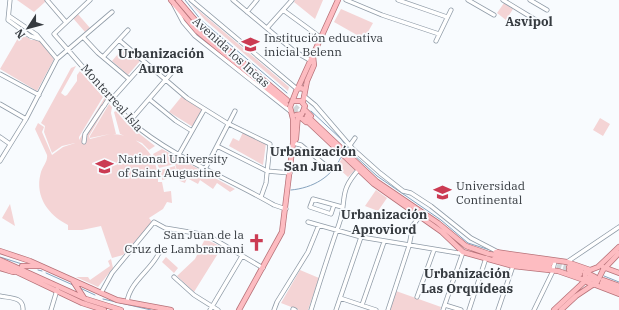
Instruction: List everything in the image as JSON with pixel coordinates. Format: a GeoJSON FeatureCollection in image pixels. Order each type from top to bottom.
{"type":"FeatureCollection","features":[{"type":"Feature","properties":{"kind":"main road","name":"Avenida los Incas"},"geometry":{"type":"LineString","coordinates":[[172,2],[192,26],[215,47],[286,102],[200,27],[178,0]]}},
{"type":"Feature","properties":{"kind":"main road"},"geometry":{"type":"LineString","coordinates":[[338,0],[312,54],[312,62],[303,102],[305,110],[339,142],[347,156]]}},
{"type":"Feature","properties":{"kind":"main road"},"geometry":{"type":"LineString","coordinates":[[215,47],[220,54]]}},
{"type":"Feature","properties":{"kind":"main road"},"geometry":{"type":"LineString","coordinates":[[239,310],[281,236],[286,209],[293,142],[290,105],[312,62]]}},
{"type":"Feature","properties":{"kind":"main road"},"geometry":{"type":"LineString","coordinates":[[250,70],[293,101],[297,100],[303,102]]}},
{"type":"Feature","properties":{"kind":"main road"},"geometry":{"type":"LineString","coordinates":[[297,90],[304,94]]}},
{"type":"Feature","properties":{"kind":"main road"},"geometry":{"type":"LineString","coordinates":[[297,90],[298,96],[304,94]]}},
{"type":"Feature","properties":{"kind":"main road"},"geometry":{"type":"LineString","coordinates":[[298,115],[305,110]]}},
{"type":"Feature","properties":{"kind":"main road"},"geometry":{"type":"LineString","coordinates":[[291,112],[298,115],[347,156],[374,184],[422,214],[451,237],[481,252],[552,265]]}},
{"type":"Feature","properties":{"kind":"main road"},"geometry":{"type":"LineString","coordinates":[[293,142],[296,139],[303,119]]}},
{"type":"Feature","properties":{"kind":"main road"},"geometry":{"type":"LineString","coordinates":[[451,237],[463,252],[469,254],[513,266],[552,265]]}},
{"type":"Feature","properties":{"kind":"main road"},"geometry":{"type":"LineString","coordinates":[[554,310],[588,275],[619,247]]}},
{"type":"Feature","properties":{"kind":"main road"},"geometry":{"type":"LineString","coordinates":[[469,254],[468,252],[471,248]]}},
{"type":"Feature","properties":{"kind":"main road"},"geometry":{"type":"LineString","coordinates":[[0,251],[42,266],[117,300],[171,310]]}},
{"type":"Feature","properties":{"kind":"main road"},"geometry":{"type":"LineString","coordinates":[[481,252],[498,252],[588,275],[597,273],[597,281]]}},
{"type":"Feature","properties":{"kind":"main road"},"geometry":{"type":"LineString","coordinates":[[561,310],[597,281],[605,267],[619,253]]}},
{"type":"Feature","properties":{"kind":"main road"},"geometry":{"type":"LineString","coordinates":[[486,258],[568,266],[588,275],[619,294]]}},
{"type":"Feature","properties":{"kind":"main road"},"geometry":{"type":"LineString","coordinates":[[0,260],[26,267],[42,266]]}},
{"type":"Feature","properties":{"kind":"main road"},"geometry":{"type":"LineString","coordinates":[[610,263],[611,269]]}},
{"type":"Feature","properties":{"kind":"main road"},"geometry":{"type":"LineString","coordinates":[[0,264],[82,303],[104,310]]}},
{"type":"Feature","properties":{"kind":"main road"},"geometry":{"type":"LineString","coordinates":[[12,264],[86,299],[121,310]]}},
{"type":"Feature","properties":{"kind":"main road"},"geometry":{"type":"LineString","coordinates":[[568,266],[580,273]]}},
{"type":"Feature","properties":{"kind":"main road"},"geometry":{"type":"LineString","coordinates":[[598,267],[605,267],[619,273]]}},
{"type":"Feature","properties":{"kind":"main road"},"geometry":{"type":"LineString","coordinates":[[0,268],[23,274]]}},
{"type":"Feature","properties":{"kind":"main road"},"geometry":{"type":"LineString","coordinates":[[72,280],[86,299]]}},
{"type":"Feature","properties":{"kind":"main road"},"geometry":{"type":"LineString","coordinates":[[597,281],[619,286]]}},
{"type":"Feature","properties":{"kind":"main road"},"geometry":{"type":"LineString","coordinates":[[597,281],[619,290]]}},
{"type":"Feature","properties":{"kind":"street"},"geometry":{"type":"LineString","coordinates":[[48,0],[65,21],[90,0]]}},
{"type":"Feature","properties":{"kind":"street"},"geometry":{"type":"LineString","coordinates":[[191,0],[297,90]]}},
{"type":"Feature","properties":{"kind":"street"},"geometry":{"type":"LineString","coordinates":[[233,0],[294,51],[312,62]]}},
{"type":"Feature","properties":{"kind":"street"},"geometry":{"type":"LineString","coordinates":[[247,12],[257,0]]}},
{"type":"Feature","properties":{"kind":"street"},"geometry":{"type":"LineString","coordinates":[[267,28],[292,0]]}},
{"type":"Feature","properties":{"kind":"street"},"geometry":{"type":"LineString","coordinates":[[346,0],[382,15],[439,34]]}},
{"type":"Feature","properties":{"kind":"street"},"geometry":{"type":"LineString","coordinates":[[398,0],[447,17]]}},
{"type":"Feature","properties":{"kind":"street"},"geometry":{"type":"LineString","coordinates":[[468,0],[494,15]]}},
{"type":"Feature","properties":{"kind":"street"},"geometry":{"type":"LineString","coordinates":[[503,0],[539,22]]}},
{"type":"Feature","properties":{"kind":"street"},"geometry":{"type":"LineString","coordinates":[[530,0],[547,10]]}},
{"type":"Feature","properties":{"kind":"street"},"geometry":{"type":"LineString","coordinates":[[9,1],[8,20],[30,36],[40,40],[57,59]]}},
{"type":"Feature","properties":{"kind":"street","name":"Avenida los Incas"},"geometry":{"type":"LineString","coordinates":[[172,2],[188,29],[291,112]]}},
{"type":"Feature","properties":{"kind":"street"},"geometry":{"type":"LineString","coordinates":[[283,10],[320,37]]}},
{"type":"Feature","properties":{"kind":"street"},"geometry":{"type":"LineString","coordinates":[[436,42],[450,10]]}},
{"type":"Feature","properties":{"kind":"street"},"geometry":{"type":"LineString","coordinates":[[0,161],[26,119],[57,59],[112,12]]}},
{"type":"Feature","properties":{"kind":"street","name":"Monterreal Isla"},"geometry":{"type":"LineString","coordinates":[[65,21],[54,34],[110,99],[130,121],[144,133],[178,156],[261,197],[274,205],[286,209]]}},
{"type":"Feature","properties":{"kind":"street"},"geometry":{"type":"LineString","coordinates":[[103,57],[128,30]]}},
{"type":"Feature","properties":{"kind":"street"},"geometry":{"type":"LineString","coordinates":[[83,37],[103,57],[130,79]]}},
{"type":"Feature","properties":{"kind":"street"},"geometry":{"type":"LineString","coordinates":[[119,40],[187,98],[204,110],[270,144],[266,183],[261,197]]}},
{"type":"Feature","properties":{"kind":"street"},"geometry":{"type":"LineString","coordinates":[[84,142],[85,134],[103,107],[145,62]]}},
{"type":"Feature","properties":{"kind":"street"},"geometry":{"type":"LineString","coordinates":[[130,121],[174,70]]}},
{"type":"Feature","properties":{"kind":"street"},"geometry":{"type":"LineString","coordinates":[[0,74],[39,95]]}},
{"type":"Feature","properties":{"kind":"street"},"geometry":{"type":"LineString","coordinates":[[304,94],[350,145],[380,173],[403,191],[410,192],[420,198],[471,238],[498,252]]}},
{"type":"Feature","properties":{"kind":"street"},"geometry":{"type":"LineString","coordinates":[[149,99],[176,121],[192,131]]}},
{"type":"Feature","properties":{"kind":"street"},"geometry":{"type":"LineString","coordinates":[[0,104],[26,119]]}},
{"type":"Feature","properties":{"kind":"street"},"geometry":{"type":"LineString","coordinates":[[178,156],[204,110]]}},
{"type":"Feature","properties":{"kind":"street"},"geometry":{"type":"LineString","coordinates":[[205,169],[227,123],[235,111]]}},
{"type":"Feature","properties":{"kind":"street"},"geometry":{"type":"LineString","coordinates":[[0,138],[10,144]]}},
{"type":"Feature","properties":{"kind":"street"},"geometry":{"type":"LineString","coordinates":[[350,145],[355,138]]}},
{"type":"Feature","properties":{"kind":"street"},"geometry":{"type":"LineString","coordinates":[[293,142],[301,145],[330,169]]}},
{"type":"Feature","properties":{"kind":"street"},"geometry":{"type":"LineString","coordinates":[[217,146],[267,171],[290,173]]}},
{"type":"Feature","properties":{"kind":"street"},"geometry":{"type":"LineString","coordinates":[[311,310],[337,230],[343,194],[348,182],[360,169]]}},
{"type":"Feature","properties":{"kind":"street"},"geometry":{"type":"LineString","coordinates":[[334,205],[331,214],[310,207],[312,198],[342,207]]}},
{"type":"Feature","properties":{"kind":"street"},"geometry":{"type":"LineString","coordinates":[[388,310],[409,246],[413,225],[422,214]]}},
{"type":"Feature","properties":{"kind":"street"},"geometry":{"type":"LineString","coordinates":[[101,293],[112,273],[141,237],[156,222],[165,228],[208,235],[263,268]]}},
{"type":"Feature","properties":{"kind":"street"},"geometry":{"type":"LineString","coordinates":[[308,222],[384,242],[434,250],[458,253],[463,252],[443,310]]}},
{"type":"Feature","properties":{"kind":"street"},"geometry":{"type":"LineString","coordinates":[[274,310],[277,302],[308,252],[319,225]]}},
{"type":"Feature","properties":{"kind":"street"},"geometry":{"type":"LineString","coordinates":[[568,266],[619,227]]}},
{"type":"Feature","properties":{"kind":"street"},"geometry":{"type":"LineString","coordinates":[[336,310],[361,237]]}},
{"type":"Feature","properties":{"kind":"street"},"geometry":{"type":"LineString","coordinates":[[362,305],[384,242]]}},
{"type":"Feature","properties":{"kind":"street"},"geometry":{"type":"LineString","coordinates":[[418,297],[434,250]]}},
{"type":"Feature","properties":{"kind":"street"},"geometry":{"type":"LineString","coordinates":[[127,302],[132,288],[156,260],[160,251]]}},
{"type":"Feature","properties":{"kind":"street"},"geometry":{"type":"LineString","coordinates":[[211,308],[242,256]]}},
{"type":"Feature","properties":{"kind":"street"},"geometry":{"type":"LineString","coordinates":[[469,310],[486,258]]}},
{"type":"Feature","properties":{"kind":"street"},"geometry":{"type":"LineString","coordinates":[[534,310],[552,265]]}},
{"type":"Feature","properties":{"kind":"street"},"geometry":{"type":"LineString","coordinates":[[498,310],[513,266]]}},
{"type":"Feature","properties":{"kind":"street"},"geometry":{"type":"LineString","coordinates":[[174,277],[211,308],[218,310]]}},
{"type":"Feature","properties":{"kind":"street"},"geometry":{"type":"LineString","coordinates":[[51,310],[57,290]]}},
{"type":"Feature","properties":{"kind":"street"},"geometry":{"type":"LineString","coordinates":[[0,296],[20,300],[23,304],[23,310]]}},
{"type":"Feature","properties":{"kind":"street"},"geometry":{"type":"LineString","coordinates":[[340,298],[376,310]]}},
{"type":"Feature","properties":{"kind":"street"},"geometry":{"type":"LineString","coordinates":[[445,305],[461,310]]}},
{"type":"Feature","properties":{"kind":"shaded area"},"geometry":{"type":"Polygon","coordinates":[[[17,0],[45,0],[45,2],[34,12],[17,0]]]}},
{"type":"Feature","properties":{"kind":"shaded area"},"geometry":{"type":"Polygon","coordinates":[[[295,0],[323,0],[315,19],[294,2],[295,0]]]}},
{"type":"Feature","properties":{"kind":"shaded area"},"geometry":{"type":"Polygon","coordinates":[[[504,3],[513,9],[506,20],[497,13],[504,3]]]}},
{"type":"Feature","properties":{"kind":"shaded area"},"geometry":{"type":"Polygon","coordinates":[[[191,4],[289,87],[288,91],[205,20],[191,4]]]}},
{"type":"Feature","properties":{"kind":"shaded area"},"geometry":{"type":"Polygon","coordinates":[[[341,9],[373,23],[364,39],[334,22],[341,9]]]}},
{"type":"Feature","properties":{"kind":"shaded area"},"geometry":{"type":"Polygon","coordinates":[[[77,13],[90,28],[85,32],[72,17],[77,13]]]}},
{"type":"Feature","properties":{"kind":"shaded area"},"geometry":{"type":"Polygon","coordinates":[[[21,33],[31,40],[39,40],[54,59],[37,91],[0,69],[21,33]]]}},
{"type":"Feature","properties":{"kind":"shaded area"},"geometry":{"type":"Polygon","coordinates":[[[124,47],[140,61],[128,75],[112,61],[124,47]]]}},
{"type":"Feature","properties":{"kind":"shaded area"},"geometry":{"type":"Polygon","coordinates":[[[76,66],[61,93],[65,96],[67,95],[77,81],[77,75],[80,71],[103,97],[79,137],[79,140],[105,97],[109,102],[89,136],[90,139],[110,134],[90,138],[109,104],[112,107],[111,113],[116,134],[113,134],[132,138],[146,149],[155,164],[158,182],[162,182],[164,192],[171,191],[172,203],[167,202],[163,209],[149,218],[152,222],[123,255],[112,258],[101,226],[82,230],[68,230],[68,225],[54,216],[44,204],[39,189],[41,172],[47,155],[35,129],[38,123],[44,127],[42,132],[52,155],[63,147],[75,143],[62,146],[52,153],[44,132],[45,126],[41,123],[71,68],[76,66]]]}},
{"type":"Feature","properties":{"kind":"shaded area"},"geometry":{"type":"Polygon","coordinates":[[[182,96],[202,110],[193,127],[169,112],[182,96]]]}},
{"type":"Feature","properties":{"kind":"shaded area"},"geometry":{"type":"Polygon","coordinates":[[[116,111],[127,124],[155,146],[149,150],[142,143],[120,134],[114,112],[116,111]]]}},
{"type":"Feature","properties":{"kind":"shaded area"},"geometry":{"type":"Polygon","coordinates":[[[600,118],[610,124],[603,136],[593,130],[600,118]]]}},
{"type":"Feature","properties":{"kind":"shaded area"},"geometry":{"type":"Polygon","coordinates":[[[243,132],[266,143],[263,165],[229,146],[233,138],[239,141],[243,132]]]}},
{"type":"Feature","properties":{"kind":"shaded area"},"geometry":{"type":"Polygon","coordinates":[[[162,149],[235,189],[230,192],[217,183],[213,189],[200,180],[198,184],[187,178],[185,183],[180,181],[175,164],[159,168],[153,154],[162,149]]]}},
{"type":"Feature","properties":{"kind":"shaded area"},"geometry":{"type":"Polygon","coordinates":[[[342,158],[355,170],[348,177],[337,167],[342,158]]]}},
{"type":"Feature","properties":{"kind":"shaded area"},"geometry":{"type":"Polygon","coordinates":[[[175,166],[177,176],[162,180],[161,170],[175,166]]]}},
{"type":"Feature","properties":{"kind":"shaded area"},"geometry":{"type":"Polygon","coordinates":[[[376,190],[387,198],[378,211],[365,206],[376,190]]]}},
{"type":"Feature","properties":{"kind":"shaded area"},"geometry":{"type":"Polygon","coordinates":[[[10,204],[15,226],[2,218],[10,204]]]}},
{"type":"Feature","properties":{"kind":"shaded area"},"geometry":{"type":"Polygon","coordinates":[[[205,239],[222,247],[194,292],[177,276],[195,259],[205,239]]]}},
{"type":"Feature","properties":{"kind":"shaded area"},"geometry":{"type":"Polygon","coordinates":[[[166,257],[178,268],[174,273],[162,262],[166,257]]]}},
{"type":"Feature","properties":{"kind":"shaded area"},"geometry":{"type":"Polygon","coordinates":[[[111,259],[113,268],[98,287],[76,277],[88,277],[90,280],[110,266],[108,261],[111,259]]]}},
{"type":"Feature","properties":{"kind":"shaded area"},"geometry":{"type":"Polygon","coordinates":[[[300,270],[319,278],[308,310],[299,310],[281,303],[300,270]]]}},
{"type":"Feature","properties":{"kind":"shaded area"},"geometry":{"type":"Polygon","coordinates":[[[396,291],[441,307],[440,310],[390,310],[396,291]]]}},
{"type":"Feature","properties":{"kind":"waterway"},"geometry":{"type":"LineString","coordinates":[[185,0],[201,20],[287,93]]}},
{"type":"Feature","properties":{"kind":"waterway"},"geometry":{"type":"LineString","coordinates":[[311,111],[377,176],[441,220],[468,243],[490,250]]}},
{"type":"Feature","properties":{"kind":"waterway"},"geometry":{"type":"LineString","coordinates":[[291,190],[307,187],[321,180],[327,176],[341,157]]}},
{"type":"Feature","properties":{"kind":"waterway"},"geometry":{"type":"LineString","coordinates":[[0,257],[22,264]]}},
{"type":"Feature","properties":{"kind":"waterway"},"geometry":{"type":"LineString","coordinates":[[38,270],[42,271]]}},
{"type":"Feature","properties":{"kind":"waterway"},"geometry":{"type":"LineString","coordinates":[[46,273],[73,285]]}},
{"type":"Feature","properties":{"kind":"waterway"},"geometry":{"type":"LineString","coordinates":[[604,276],[619,282]]}},
{"type":"Feature","properties":{"kind":"waterway"},"geometry":{"type":"LineString","coordinates":[[80,288],[95,295]]}},
{"type":"Feature","properties":{"kind":"waterway"},"geometry":{"type":"LineString","coordinates":[[103,299],[151,310]]}},
{"type":"Feature","properties":{"kind":"tunnel"},"geometry":{"type":"LineString","coordinates":[[290,102],[304,114]]}},
{"type":"Feature","properties":{"kind":"tunnel"},"geometry":{"type":"LineString","coordinates":[[288,106],[302,116]]}},
{"type":"Feature","properties":{"kind":"tunnel"},"geometry":{"type":"LineString","coordinates":[[551,263],[569,267]]}},
{"type":"Feature","properties":{"kind":"tunnel"},"geometry":{"type":"LineString","coordinates":[[550,267],[569,270]]}},
{"type":"Feature","properties":{"kind":"place","name":"Institución educativa inicial Belenn"},"geometry":{"type":"Point","coordinates":[251,45]}},
{"type":"Feature","properties":{"kind":"place","name":"National University of Saint Augustine"},"geometry":{"type":"Point","coordinates":[105,166]}},
{"type":"Feature","properties":{"kind":"place","name":"Universidad Continental"},"geometry":{"type":"Point","coordinates":[443,193]}},
{"type":"Feature","properties":{"kind":"place","name":"San Juan de la Cruz de Lambramani"},"geometry":{"type":"Point","coordinates":[257,242]}},
{"type":"Feature","properties":{"kind":"district","name":"Asvipol"},"geometry":{"type":"Point","coordinates":[529,21]}},
{"type":"Feature","properties":{"kind":"district","name":"Urbanización Aurora"},"geometry":{"type":"Point","coordinates":[161,60]}},
{"type":"Feature","properties":{"kind":"district","name":"Urbanización San Juan"},"geometry":{"type":"Point","coordinates":[313,158]}},
{"type":"Feature","properties":{"kind":"district","name":"Urbanización Aproviord"},"geometry":{"type":"Point","coordinates":[384,222]}},
{"type":"Feature","properties":{"kind":"district","name":"Urbanización Las Orquídeas"},"geometry":{"type":"Point","coordinates":[467,280]}}]}
